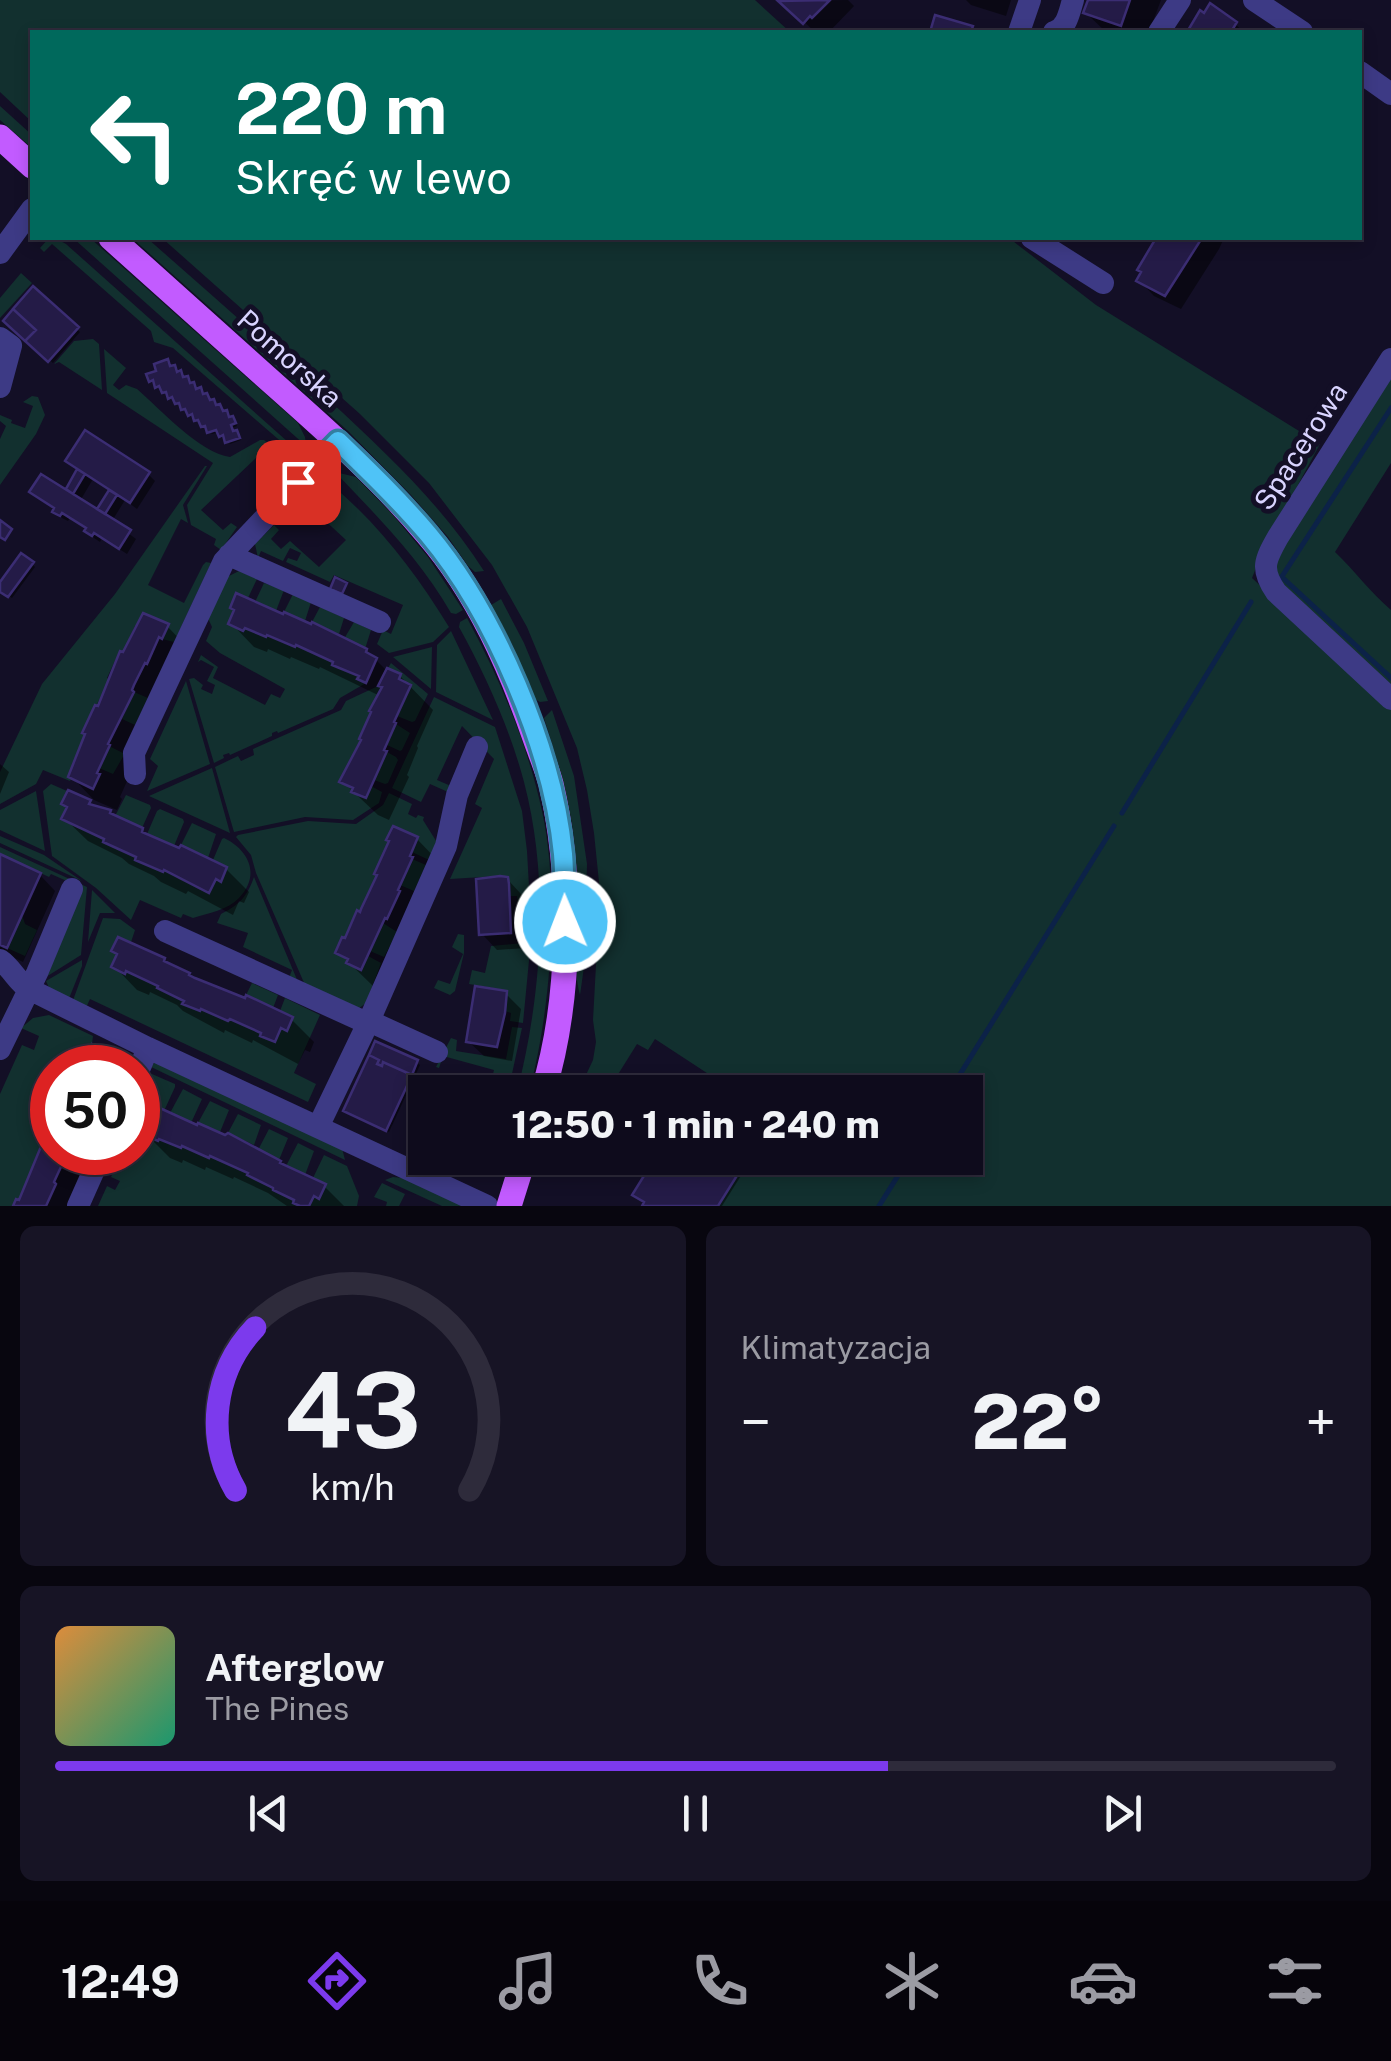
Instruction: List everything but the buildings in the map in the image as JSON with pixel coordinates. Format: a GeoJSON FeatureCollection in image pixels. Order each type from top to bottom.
{"type":"FeatureCollection","features":[{"type":"Feature","properties":{"kind":"main road"},"geometry":{"type":"LineString","coordinates":[[0,137],[30,164]]}},
{"type":"Feature","properties":{"kind":"main road","name":"Pomorska"},"geometry":{"type":"LineString","coordinates":[[114,240],[384,486],[430,536],[467,589],[496,642],[524,704],[550,782],[563,853],[563,985],[547,1075]]}},
{"type":"Feature","properties":{"kind":"main road"},"geometry":{"type":"LineString","coordinates":[[508,1206],[518,1175]]}},
{"type":"Feature","properties":{"kind":"street"},"geometry":{"type":"LineString","coordinates":[[1020,29],[1030,0]]}},
{"type":"Feature","properties":{"kind":"street"},"geometry":{"type":"LineString","coordinates":[[1060,30],[1074,0]]}},
{"type":"Feature","properties":{"kind":"street"},"geometry":{"type":"LineString","coordinates":[[1160,30],[1180,0]]}},
{"type":"Feature","properties":{"kind":"street"},"geometry":{"type":"LineString","coordinates":[[1254,0],[1299,30]]}},
{"type":"Feature","properties":{"kind":"street"},"geometry":{"type":"LineString","coordinates":[[1362,73],[1391,94]]}},
{"type":"Feature","properties":{"kind":"street"},"geometry":{"type":"LineString","coordinates":[[4,238],[30,211]]}},
{"type":"Feature","properties":{"kind":"street"},"geometry":{"type":"LineString","coordinates":[[1035,240],[1103,283]]}},
{"type":"Feature","properties":{"kind":"street"},"geometry":{"type":"LineString","coordinates":[[0,338],[11,346],[0,387]]}},
{"type":"Feature","properties":{"kind":"street","name":"Spacerowa"},"geometry":{"type":"LineString","coordinates":[[1391,359],[1278,537],[1264,567],[1276,592],[1391,699]]}},
{"type":"Feature","properties":{"kind":"street"},"geometry":{"type":"LineString","coordinates":[[135,774],[134,753],[218,570],[338,441]]}},
{"type":"Feature","properties":{"kind":"street"},"geometry":{"type":"LineString","coordinates":[[229,555],[380,622]]}},
{"type":"Feature","properties":{"kind":"street"},"geometry":{"type":"LineString","coordinates":[[318,1127],[446,846],[457,796],[477,747]]}},
{"type":"Feature","properties":{"kind":"street"},"geometry":{"type":"LineString","coordinates":[[0,1049],[72,889]]}},
{"type":"Feature","properties":{"kind":"street"},"geometry":{"type":"LineString","coordinates":[[165,930],[437,1052]]}},
{"type":"Feature","properties":{"kind":"street"},"geometry":{"type":"LineString","coordinates":[[0,960],[29,990],[142,1045]]}},
{"type":"Feature","properties":{"kind":"street"},"geometry":{"type":"LineString","coordinates":[[160,1054],[486,1206]]}},
{"type":"Feature","properties":{"kind":"street"},"geometry":{"type":"LineString","coordinates":[[78,1206],[92,1175]]}},
{"type":"Feature","properties":{"kind":"green space"},"geometry":{"type":"Polygon","coordinates":[[[0,0],[755,0],[788,30],[30,30],[30,120],[0,92],[0,0]]]}},
{"type":"Feature","properties":{"kind":"green space"},"geometry":{"type":"Polygon","coordinates":[[[0,106],[30,133],[30,146],[0,120],[0,106]]]}},
{"type":"Feature","properties":{"kind":"green space"},"geometry":{"type":"Polygon","coordinates":[[[47,240],[66,244],[288,442],[301,458],[276,486],[274,481],[280,475],[257,457],[201,510],[223,530],[231,523],[237,527],[221,550],[214,545],[216,539],[191,525],[187,505],[213,463],[107,393],[104,349],[126,368],[113,385],[119,390],[126,385],[137,389],[206,448],[230,457],[260,440],[278,452],[285,445],[173,348],[154,342],[151,331],[52,244],[44,252],[40,248],[47,240]]]}},
{"type":"Feature","properties":{"kind":"green space"},"geometry":{"type":"Polygon","coordinates":[[[75,240],[92,240],[298,423],[306,446],[75,240]]]}},
{"type":"Feature","properties":{"kind":"green space"},"geometry":{"type":"Polygon","coordinates":[[[134,240],[149,240],[351,421],[432,502],[484,571],[475,572],[468,566],[411,495],[348,431],[134,240]]]}},
{"type":"Feature","properties":{"kind":"green space"},"geometry":{"type":"Polygon","coordinates":[[[164,240],[1012,240],[1096,305],[1320,444],[1252,578],[1391,708],[1391,1206],[718,1206],[737,1175],[983,1175],[983,1075],[710,1075],[655,1039],[648,1050],[637,1044],[618,1075],[586,1075],[596,1042],[593,1020],[600,892],[594,833],[577,748],[527,627],[492,565],[429,483],[360,414],[164,240]]]}},
{"type":"Feature","properties":{"kind":"green space"},"geometry":{"type":"Polygon","coordinates":[[[21,273],[32,283],[0,318],[0,298],[21,273]]]}},
{"type":"Feature","properties":{"kind":"green space"},"geometry":{"type":"Polygon","coordinates":[[[93,339],[99,344],[102,390],[59,362],[54,364],[74,341],[93,339]]]}},
{"type":"Feature","properties":{"kind":"green space"},"geometry":{"type":"Polygon","coordinates":[[[1391,371],[1391,463],[1335,552],[1391,610],[1391,690],[1274,578],[1278,551],[1391,371]]]}},
{"type":"Feature","properties":{"kind":"green space"},"geometry":{"type":"Polygon","coordinates":[[[38,397],[45,415],[0,485],[0,439],[6,426],[0,415],[25,428],[33,406],[23,402],[38,397]]]}},
{"type":"Feature","properties":{"kind":"green space"},"geometry":{"type":"Polygon","coordinates":[[[205,466],[183,505],[188,523],[181,519],[148,585],[184,603],[203,565],[211,563],[174,642],[162,639],[168,624],[135,626],[82,732],[85,734],[68,777],[70,781],[43,770],[36,784],[0,804],[0,772],[42,684],[115,594],[205,466]]]}},
{"type":"Feature","properties":{"kind":"green space"},"geometry":{"type":"Polygon","coordinates":[[[335,472],[356,477],[393,515],[428,557],[463,610],[451,613],[412,556],[335,472]]]}},
{"type":"Feature","properties":{"kind":"green space"},"geometry":{"type":"Polygon","coordinates":[[[323,478],[376,528],[436,606],[449,627],[433,642],[389,653],[377,644],[383,630],[391,634],[403,605],[334,575],[330,582],[286,562],[288,558],[297,561],[301,553],[290,548],[283,561],[261,551],[258,558],[255,544],[274,525],[279,530],[271,539],[281,549],[290,541],[319,567],[346,540],[306,503],[294,506],[293,502],[323,478]]]}},
{"type":"Feature","properties":{"kind":"green space"},"geometry":{"type":"Polygon","coordinates":[[[239,571],[257,579],[248,598],[236,593],[230,607],[245,628],[296,645],[366,683],[340,698],[333,709],[223,755],[214,763],[189,679],[194,678],[203,685],[201,689],[212,694],[215,685],[207,681],[214,667],[198,662],[201,655],[218,667],[213,678],[265,705],[271,694],[280,698],[285,689],[206,641],[212,627],[207,616],[225,578],[239,571]]]}},
{"type":"Feature","properties":{"kind":"green space"},"geometry":{"type":"Polygon","coordinates":[[[264,583],[284,590],[276,611],[255,602],[264,583]]]}},
{"type":"Feature","properties":{"kind":"green space"},"geometry":{"type":"Polygon","coordinates":[[[293,594],[311,602],[305,621],[284,612],[293,594]]]}},
{"type":"Feature","properties":{"kind":"green space"},"geometry":{"type":"Polygon","coordinates":[[[501,599],[548,701],[535,699],[491,605],[501,599]]]}},
{"type":"Feature","properties":{"kind":"green space"},"geometry":{"type":"Polygon","coordinates":[[[320,607],[344,618],[339,634],[312,622],[320,607]]]}},
{"type":"Feature","properties":{"kind":"green space"},"geometry":{"type":"Polygon","coordinates":[[[467,618],[501,688],[536,786],[548,844],[552,915],[548,989],[533,1075],[521,1075],[540,937],[532,820],[512,742],[460,622],[467,618]]]}},
{"type":"Feature","properties":{"kind":"green space"},"geometry":{"type":"Polygon","coordinates":[[[354,622],[371,630],[365,649],[344,639],[354,622]]]}},
{"type":"Feature","properties":{"kind":"green space"},"geometry":{"type":"Polygon","coordinates":[[[451,631],[493,720],[436,692],[437,645],[451,631]]]}},
{"type":"Feature","properties":{"kind":"green space"},"geometry":{"type":"Polygon","coordinates":[[[432,647],[431,689],[393,657],[432,647]]]}},
{"type":"Feature","properties":{"kind":"green space"},"geometry":{"type":"Polygon","coordinates":[[[391,663],[428,694],[415,721],[397,716],[411,685],[388,668],[391,663]]]}},
{"type":"Feature","properties":{"kind":"green space"},"geometry":{"type":"Polygon","coordinates":[[[186,681],[210,764],[147,791],[158,766],[150,759],[186,681]]]}},
{"type":"Feature","properties":{"kind":"green space"},"geometry":{"type":"Polygon","coordinates":[[[382,687],[369,710],[361,740],[340,781],[365,798],[371,786],[382,792],[379,803],[353,820],[305,817],[234,832],[215,767],[238,756],[241,761],[254,755],[253,749],[341,710],[346,701],[382,687]]]}},
{"type":"Feature","properties":{"kind":"green space"},"geometry":{"type":"Polygon","coordinates":[[[134,692],[148,698],[135,725],[122,719],[134,692]]]}},
{"type":"Feature","properties":{"kind":"green space"},"geometry":{"type":"Polygon","coordinates":[[[434,697],[495,727],[522,811],[530,904],[518,904],[517,896],[510,896],[509,885],[499,876],[450,879],[482,808],[475,804],[494,759],[462,726],[437,780],[451,786],[448,792],[430,784],[421,802],[392,788],[434,697]]]}},
{"type":"Feature","properties":{"kind":"green space"},"geometry":{"type":"Polygon","coordinates":[[[552,710],[574,776],[587,864],[580,995],[576,965],[575,844],[565,789],[544,718],[552,710]]]}},
{"type":"Feature","properties":{"kind":"green space"},"geometry":{"type":"Polygon","coordinates":[[[396,724],[410,733],[400,751],[387,745],[396,724]]]}},
{"type":"Feature","properties":{"kind":"green space"},"geometry":{"type":"Polygon","coordinates":[[[109,746],[124,755],[113,774],[99,768],[109,746]]]}},
{"type":"Feature","properties":{"kind":"green space"},"geometry":{"type":"Polygon","coordinates":[[[387,752],[398,760],[385,784],[374,780],[387,752]]]}},
{"type":"Feature","properties":{"kind":"green space"},"geometry":{"type":"Polygon","coordinates":[[[212,768],[230,833],[149,796],[212,768]]]}},
{"type":"Feature","properties":{"kind":"green space"},"geometry":{"type":"Polygon","coordinates":[[[51,784],[67,791],[61,804],[66,807],[62,818],[136,857],[135,860],[209,893],[227,868],[213,860],[224,838],[246,856],[251,872],[246,889],[229,905],[193,918],[183,914],[181,918],[140,900],[131,920],[52,856],[43,791],[51,784]]]}},
{"type":"Feature","properties":{"kind":"green space"},"geometry":{"type":"Polygon","coordinates":[[[36,791],[45,851],[0,830],[0,810],[36,791]]]}},
{"type":"Feature","properties":{"kind":"green space"},"geometry":{"type":"Polygon","coordinates":[[[389,793],[412,804],[408,814],[424,817],[438,844],[429,860],[412,852],[418,837],[393,826],[360,912],[357,911],[335,952],[361,969],[368,956],[381,963],[366,1003],[358,1009],[305,985],[251,855],[236,837],[308,821],[356,824],[383,805],[389,793]]]}},
{"type":"Feature","properties":{"kind":"green space"},"geometry":{"type":"Polygon","coordinates":[[[126,795],[150,805],[142,828],[115,816],[126,795]]]}},
{"type":"Feature","properties":{"kind":"green space"},"geometry":{"type":"Polygon","coordinates":[[[160,809],[183,819],[174,846],[147,834],[160,809]]]}},
{"type":"Feature","properties":{"kind":"green space"},"geometry":{"type":"Polygon","coordinates":[[[192,823],[216,834],[208,858],[181,845],[192,823]]]}},
{"type":"Feature","properties":{"kind":"green space"},"geometry":{"type":"Polygon","coordinates":[[[0,836],[44,855],[82,881],[0,843],[0,836]]]}},
{"type":"Feature","properties":{"kind":"green space"},"geometry":{"type":"Polygon","coordinates":[[[0,847],[87,887],[81,955],[46,977],[69,882],[0,854],[0,847]]]}},
{"type":"Feature","properties":{"kind":"green space"},"geometry":{"type":"Polygon","coordinates":[[[412,859],[426,865],[414,891],[400,885],[412,859]]]}},
{"type":"Feature","properties":{"kind":"green space"},"geometry":{"type":"Polygon","coordinates":[[[254,877],[298,982],[289,978],[292,970],[243,947],[248,933],[217,923],[221,914],[242,900],[254,877]]]}},
{"type":"Feature","properties":{"kind":"green space"},"geometry":{"type":"Polygon","coordinates":[[[92,890],[115,913],[100,913],[88,942],[92,890]]]}},
{"type":"Feature","properties":{"kind":"green space"},"geometry":{"type":"Polygon","coordinates":[[[530,909],[523,1023],[510,1021],[511,1013],[505,1011],[507,1000],[499,989],[469,984],[472,970],[485,973],[491,946],[523,943],[521,910],[530,909]]]}},
{"type":"Feature","properties":{"kind":"green space"},"geometry":{"type":"Polygon","coordinates":[[[22,915],[25,924],[37,930],[25,956],[7,948],[22,915]]]}},
{"type":"Feature","properties":{"kind":"green space"},"geometry":{"type":"Polygon","coordinates":[[[103,918],[120,919],[135,930],[131,942],[118,937],[111,967],[158,986],[157,989],[184,1001],[183,1004],[230,1019],[274,1042],[292,1017],[280,1011],[285,998],[320,1015],[294,1073],[316,1084],[308,1102],[90,999],[85,1010],[72,1003],[103,918]]]}},
{"type":"Feature","properties":{"kind":"green space"},"geometry":{"type":"Polygon","coordinates":[[[383,923],[397,932],[384,957],[370,951],[383,923]]]}},
{"type":"Feature","properties":{"kind":"green space"},"geometry":{"type":"Polygon","coordinates":[[[458,934],[464,935],[464,953],[455,991],[450,995],[434,988],[438,980],[450,984],[463,954],[452,947],[458,934]]]}},
{"type":"Feature","properties":{"kind":"green space"},"geometry":{"type":"Polygon","coordinates":[[[82,960],[68,1001],[50,990],[46,981],[82,960]]]}},
{"type":"Feature","properties":{"kind":"green space"},"geometry":{"type":"Polygon","coordinates":[[[252,983],[278,995],[273,1008],[246,995],[252,983]]]}},
{"type":"Feature","properties":{"kind":"green space"},"geometry":{"type":"Polygon","coordinates":[[[49,1015],[93,1036],[92,1045],[36,1045],[39,1036],[21,1028],[33,1018],[49,1015]]]}},
{"type":"Feature","properties":{"kind":"green space"},"geometry":{"type":"Polygon","coordinates":[[[512,1027],[522,1028],[512,1075],[493,1075],[494,1070],[443,1056],[439,1068],[436,1067],[451,1038],[457,1040],[456,1051],[506,1059],[512,1027]]]}},
{"type":"Feature","properties":{"kind":"green space"},"geometry":{"type":"Polygon","coordinates":[[[22,1045],[30,1048],[30,1172],[19,1200],[13,1206],[0,1206],[0,1094],[22,1045]]]}},
{"type":"Feature","properties":{"kind":"green space"},"geometry":{"type":"Polygon","coordinates":[[[160,1064],[342,1148],[345,1160],[160,1071],[160,1064]]]}},
{"type":"Feature","properties":{"kind":"green space"},"geometry":{"type":"Polygon","coordinates":[[[160,1078],[175,1084],[160,1113],[160,1078]]]}},
{"type":"Feature","properties":{"kind":"green space"},"geometry":{"type":"Polygon","coordinates":[[[183,1089],[202,1099],[191,1123],[170,1113],[183,1089]]]}},
{"type":"Feature","properties":{"kind":"green space"},"geometry":{"type":"Polygon","coordinates":[[[210,1101],[229,1110],[220,1132],[198,1123],[210,1101]]]}},
{"type":"Feature","properties":{"kind":"green space"},"geometry":{"type":"Polygon","coordinates":[[[238,1114],[261,1125],[254,1145],[228,1133],[238,1114]]]}},
{"type":"Feature","properties":{"kind":"green space"},"geometry":{"type":"Polygon","coordinates":[[[269,1129],[288,1138],[279,1160],[258,1150],[269,1129]]]}},
{"type":"Feature","properties":{"kind":"green space"},"geometry":{"type":"Polygon","coordinates":[[[160,1139],[248,1173],[300,1206],[98,1206],[107,1186],[115,1190],[120,1181],[111,1177],[160,1175],[160,1139]]]}},
{"type":"Feature","properties":{"kind":"green space"},"geometry":{"type":"Polygon","coordinates":[[[298,1143],[314,1151],[305,1175],[286,1166],[298,1143]]]}},
{"type":"Feature","properties":{"kind":"green space"},"geometry":{"type":"Polygon","coordinates":[[[324,1155],[347,1166],[359,1196],[357,1206],[309,1206],[314,1196],[318,1198],[313,1178],[324,1155]]]}},
{"type":"Feature","properties":{"kind":"green space"},"geometry":{"type":"Polygon","coordinates":[[[393,1177],[464,1206],[442,1206],[385,1180],[393,1177]]]}},
{"type":"Feature","properties":{"kind":"green space"},"geometry":{"type":"Polygon","coordinates":[[[382,1183],[405,1194],[399,1206],[386,1206],[387,1202],[374,1197],[382,1183]]]}},
{"type":"Feature","properties":{"kind":"waterway"},"geometry":{"type":"LineString","coordinates":[[1279,581],[1391,408]]}},
{"type":"Feature","properties":{"kind":"waterway"},"geometry":{"type":"LineString","coordinates":[[1283,578],[1391,678]]}},
{"type":"Feature","properties":{"kind":"waterway"},"geometry":{"type":"LineString","coordinates":[[1122,813],[1251,602]]}},
{"type":"Feature","properties":{"kind":"waterway"},"geometry":{"type":"LineString","coordinates":[[960,1075],[1114,826]]}},
{"type":"Feature","properties":{"kind":"waterway"},"geometry":{"type":"LineString","coordinates":[[879,1206],[898,1175]]}},
{"type":"Feature","properties":{"kind":"route"},"geometry":{"type":"LineString","coordinates":[[298,482],[338,441],[430,536],[467,589],[524,704],[550,782],[563,853],[565,922]]}}]}
